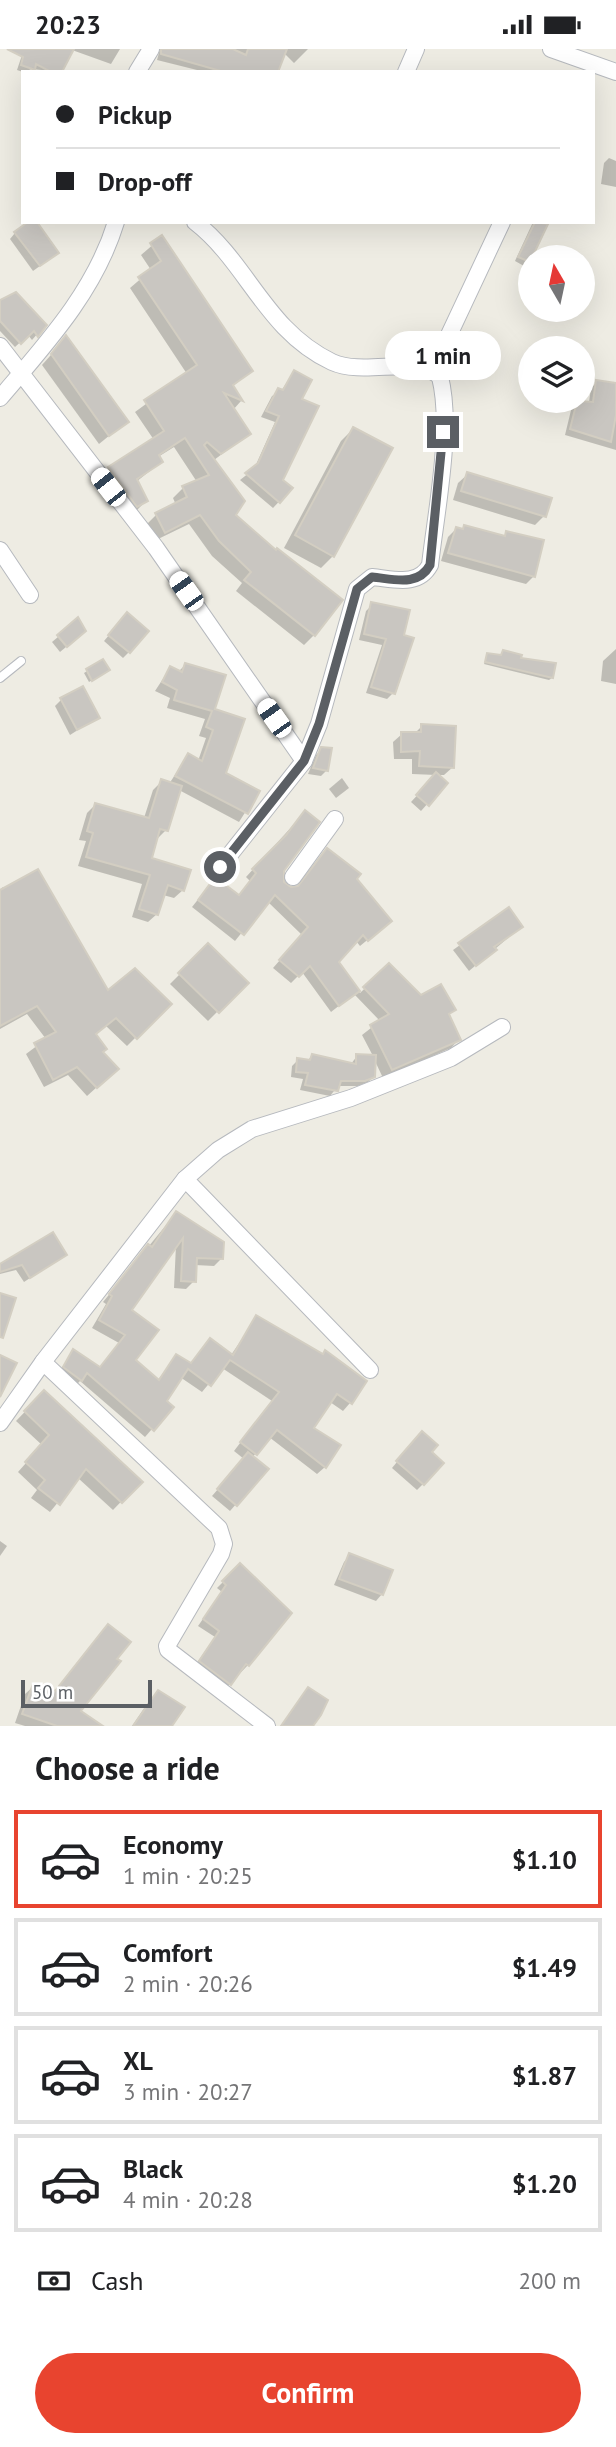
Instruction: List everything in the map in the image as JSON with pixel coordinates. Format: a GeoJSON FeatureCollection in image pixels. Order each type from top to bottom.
{"type":"FeatureCollection","features":[{"type":"Feature","properties":{"kind":"street"},"geometry":{"type":"LineString","coordinates":[[138,70],[151,49]]}},
{"type":"Feature","properties":{"kind":"street"},"geometry":{"type":"LineString","coordinates":[[407,70],[416,49]]}},
{"type":"Feature","properties":{"kind":"street"},"geometry":{"type":"LineString","coordinates":[[551,49],[616,72]]}},
{"type":"Feature","properties":{"kind":"street"},"geometry":{"type":"LineString","coordinates":[[0,398],[78,302],[98,271],[115,224]]}},
{"type":"Feature","properties":{"kind":"street"},"geometry":{"type":"LineString","coordinates":[[197,224],[209,234],[287,332],[333,363],[356,369],[425,366],[433,369],[440,377],[444,392],[442,453],[430,565],[425,575],[412,581],[372,577],[357,589],[319,724],[304,761],[220,867]]}},
{"type":"Feature","properties":{"kind":"street"},"geometry":{"type":"LineString","coordinates":[[433,369],[501,224]]}},
{"type":"Feature","properties":{"kind":"street"},"geometry":{"type":"LineString","coordinates":[[0,346],[156,548],[304,761]]}},
{"type":"Feature","properties":{"kind":"street"},"geometry":{"type":"LineString","coordinates":[[0,551],[30,596]]}},
{"type":"Feature","properties":{"kind":"street"},"geometry":{"type":"LineString","coordinates":[[293,877],[335,819]]}},
{"type":"Feature","properties":{"kind":"street"},"geometry":{"type":"LineString","coordinates":[[0,1423],[43,1361],[185,1179],[218,1150],[252,1129],[351,1098],[417,1073],[451,1058],[502,1027]]}},
{"type":"Feature","properties":{"kind":"street"},"geometry":{"type":"LineString","coordinates":[[185,1179],[370,1370]]}},
{"type":"Feature","properties":{"kind":"street"},"geometry":{"type":"LineString","coordinates":[[43,1361],[219,1528],[224,1544],[221,1554],[167,1646],[168,1650],[267,1726]]}},
{"type":"Feature","properties":{"kind":"lane"},"geometry":{"type":"LineString","coordinates":[[0,678],[21,661]]}},
{"type":"Feature","properties":{"kind":"building"},"geometry":{"type":"Polygon","coordinates":[[[7,49],[74,49],[63,70],[47,70],[36,64],[35,70],[21,65],[23,57],[7,49]]]}},
{"type":"Feature","properties":{"kind":"building"},"geometry":{"type":"Polygon","coordinates":[[[161,49],[233,49],[246,55],[248,49],[287,49],[279,70],[217,70],[161,54],[161,49]]]}},
{"type":"Feature","properties":{"kind":"building"},"geometry":{"type":"Polygon","coordinates":[[[25,224],[38,224],[59,253],[40,266],[14,232],[25,224]]]}},
{"type":"Feature","properties":{"kind":"building"},"geometry":{"type":"Polygon","coordinates":[[[534,224],[548,224],[538,245],[524,245],[534,224]]]}},
{"type":"Feature","properties":{"kind":"building"},"geometry":{"type":"Polygon","coordinates":[[[162,235],[253,371],[233,385],[243,401],[224,393],[251,434],[221,454],[207,442],[204,445],[245,501],[236,515],[276,550],[277,548],[343,600],[315,636],[244,580],[251,572],[219,541],[200,515],[165,533],[155,513],[187,497],[182,486],[209,475],[185,438],[159,455],[163,462],[137,479],[148,501],[137,507],[108,467],[164,431],[144,400],[197,365],[138,277],[161,261],[150,243],[162,235]]]}},
{"type":"Feature","properties":{"kind":"building"},"geometry":{"type":"Polygon","coordinates":[[[16,292],[47,325],[38,337],[34,331],[21,344],[0,321],[0,300],[16,292]]]}},
{"type":"Feature","properties":{"kind":"building"},"geometry":{"type":"Polygon","coordinates":[[[66,335],[129,422],[109,436],[51,354],[66,335]]]}},
{"type":"Feature","properties":{"kind":"building"},"geometry":{"type":"Polygon","coordinates":[[[294,370],[312,380],[302,399],[319,406],[283,480],[293,488],[280,503],[245,473],[258,463],[279,416],[266,411],[278,388],[283,390],[294,370]]]}},
{"type":"Feature","properties":{"kind":"building"},"geometry":{"type":"Polygon","coordinates":[[[596,380],[616,383],[616,415],[611,442],[570,429],[574,413],[595,413],[596,380]]]}},
{"type":"Feature","properties":{"kind":"building"},"geometry":{"type":"Polygon","coordinates":[[[353,427],[393,448],[334,557],[295,535],[353,427]]]}},
{"type":"Feature","properties":{"kind":"building"},"geometry":{"type":"Polygon","coordinates":[[[467,472],[552,498],[546,517],[461,491],[467,472]]]}},
{"type":"Feature","properties":{"kind":"building"},"geometry":{"type":"Polygon","coordinates":[[[464,525],[505,536],[506,531],[544,540],[535,577],[448,553],[456,527],[463,529],[464,525]]]}},
{"type":"Feature","properties":{"kind":"building"},"geometry":{"type":"Polygon","coordinates":[[[371,602],[410,610],[404,635],[414,638],[395,694],[371,687],[386,639],[364,634],[371,602]]]}},
{"type":"Feature","properties":{"kind":"building"},"geometry":{"type":"Polygon","coordinates":[[[127,612],[149,631],[130,653],[108,635],[127,612]]]}},
{"type":"Feature","properties":{"kind":"building"},"geometry":{"type":"Polygon","coordinates":[[[78,617],[86,631],[67,647],[57,635],[78,617]]]}},
{"type":"Feature","properties":{"kind":"building"},"geometry":{"type":"Polygon","coordinates":[[[503,650],[522,655],[521,658],[556,663],[553,678],[485,662],[487,653],[501,655],[503,650]]]}},
{"type":"Feature","properties":{"kind":"building"},"geometry":{"type":"Polygon","coordinates":[[[103,659],[110,670],[92,681],[86,669],[103,659]]]}},
{"type":"Feature","properties":{"kind":"building"},"geometry":{"type":"Polygon","coordinates":[[[185,663],[226,675],[215,709],[245,719],[226,773],[260,791],[248,814],[175,776],[188,753],[202,761],[213,730],[206,727],[212,711],[174,700],[177,690],[162,682],[170,666],[182,672],[185,663]]]}},
{"type":"Feature","properties":{"kind":"building"},"geometry":{"type":"Polygon","coordinates":[[[83,686],[100,718],[77,730],[60,698],[83,686]]]}},
{"type":"Feature","properties":{"kind":"building"},"geometry":{"type":"Polygon","coordinates":[[[421,724],[456,726],[454,768],[419,766],[420,751],[401,752],[401,732],[421,732],[421,724]]]}},
{"type":"Feature","properties":{"kind":"building"},"geometry":{"type":"Polygon","coordinates":[[[321,747],[332,748],[328,771],[313,768],[321,747]]]}},
{"type":"Feature","properties":{"kind":"building"},"geometry":{"type":"Polygon","coordinates":[[[436,772],[448,783],[429,806],[416,795],[436,772]]]}},
{"type":"Feature","properties":{"kind":"building"},"geometry":{"type":"Polygon","coordinates":[[[161,779],[182,786],[168,831],[160,829],[152,858],[191,870],[184,891],[168,885],[158,915],[139,909],[150,875],[86,857],[93,833],[87,831],[95,803],[149,818],[161,779]]]}},
{"type":"Feature","properties":{"kind":"building"},"geometry":{"type":"Polygon","coordinates":[[[305,810],[320,822],[284,871],[284,882],[291,887],[298,886],[327,848],[361,874],[357,879],[392,921],[368,941],[363,935],[339,962],[360,991],[339,1006],[310,966],[299,977],[279,960],[308,927],[275,895],[244,935],[198,900],[215,877],[239,895],[256,873],[252,869],[286,835],[305,810]]]}},
{"type":"Feature","properties":{"kind":"building"},"geometry":{"type":"Polygon","coordinates":[[[38,869],[108,990],[135,968],[172,1004],[137,1039],[116,1018],[96,1034],[107,1049],[103,1052],[119,1069],[97,1088],[77,1067],[53,1080],[34,1043],[56,1032],[37,1006],[0,1026],[0,890],[38,869]]]}},
{"type":"Feature","properties":{"kind":"building"},"geometry":{"type":"Polygon","coordinates":[[[509,907],[523,927],[494,947],[497,950],[476,966],[458,943],[509,907]]]}},
{"type":"Feature","properties":{"kind":"building"},"geometry":{"type":"Polygon","coordinates":[[[208,943],[249,983],[219,1013],[178,973],[208,943]]]}},
{"type":"Feature","properties":{"kind":"building"},"geometry":{"type":"Polygon","coordinates":[[[389,963],[421,995],[441,984],[456,1010],[449,1014],[461,1040],[392,1070],[370,1025],[389,1014],[363,987],[389,963]]]}},
{"type":"Feature","properties":{"kind":"building"},"geometry":{"type":"Polygon","coordinates":[[[312,1054],[356,1064],[356,1054],[376,1055],[375,1077],[365,1081],[341,1081],[338,1091],[305,1085],[308,1073],[296,1072],[297,1058],[310,1060],[312,1054]]]}},
{"type":"Feature","properties":{"kind":"building"},"geometry":{"type":"Polygon","coordinates":[[[176,1211],[224,1242],[223,1259],[197,1258],[196,1282],[181,1281],[183,1238],[132,1310],[159,1330],[136,1360],[159,1380],[176,1354],[191,1363],[210,1338],[233,1355],[256,1315],[323,1354],[325,1350],[367,1381],[352,1404],[337,1394],[314,1428],[341,1445],[326,1468],[277,1430],[257,1455],[240,1442],[279,1392],[230,1360],[211,1386],[188,1369],[167,1401],[174,1407],[154,1431],[87,1373],[82,1381],[63,1367],[73,1349],[100,1367],[125,1335],[99,1320],[112,1296],[109,1294],[148,1244],[152,1247],[176,1211]]]}},
{"type":"Feature","properties":{"kind":"building"},"geometry":{"type":"Polygon","coordinates":[[[53,1232],[67,1255],[30,1278],[22,1265],[0,1272],[0,1264],[53,1232]]]}},
{"type":"Feature","properties":{"kind":"building"},"geometry":{"type":"Polygon","coordinates":[[[0,1293],[16,1298],[3,1338],[0,1337],[0,1293]]]}},
{"type":"Feature","properties":{"kind":"building"},"geometry":{"type":"Polygon","coordinates":[[[0,1355],[17,1363],[0,1397],[0,1355]]]}},
{"type":"Feature","properties":{"kind":"building"},"geometry":{"type":"Polygon","coordinates":[[[44,1390],[143,1482],[122,1503],[86,1469],[60,1505],[38,1488],[45,1480],[25,1462],[49,1435],[24,1411],[44,1390]]]}},
{"type":"Feature","properties":{"kind":"building"},"geometry":{"type":"Polygon","coordinates":[[[422,1431],[438,1445],[432,1452],[444,1463],[424,1485],[396,1461],[422,1431]]]}},
{"type":"Feature","properties":{"kind":"building"},"geometry":{"type":"Polygon","coordinates":[[[248,1452],[269,1469],[237,1506],[217,1489],[248,1452]]]}},
{"type":"Feature","properties":{"kind":"building"},"geometry":{"type":"Polygon","coordinates":[[[349,1553],[393,1570],[383,1595],[339,1579],[349,1553]]]}},
{"type":"Feature","properties":{"kind":"building"},"geometry":{"type":"Polygon","coordinates":[[[240,1563],[292,1613],[249,1666],[246,1664],[231,1685],[199,1661],[219,1631],[203,1619],[226,1585],[222,1581],[240,1563]]]}},
{"type":"Feature","properties":{"kind":"building"},"geometry":{"type":"Polygon","coordinates":[[[108,1624],[131,1642],[117,1659],[121,1661],[81,1711],[103,1726],[57,1726],[22,1714],[33,1684],[55,1691],[108,1624]]]}},
{"type":"Feature","properties":{"kind":"building"},"geometry":{"type":"Polygon","coordinates":[[[308,1687],[328,1700],[321,1715],[313,1726],[281,1726],[308,1687]]]}},
{"type":"Feature","properties":{"kind":"building"},"geometry":{"type":"Polygon","coordinates":[[[158,1690],[185,1707],[172,1726],[133,1726],[158,1690]]]}},
{"type":"Feature","properties":{"kind":"route"},"geometry":{"type":"LineString","coordinates":[[220,867],[304,761],[319,724],[357,589],[372,577],[412,581],[425,575],[430,565],[443,432]]}}]}
